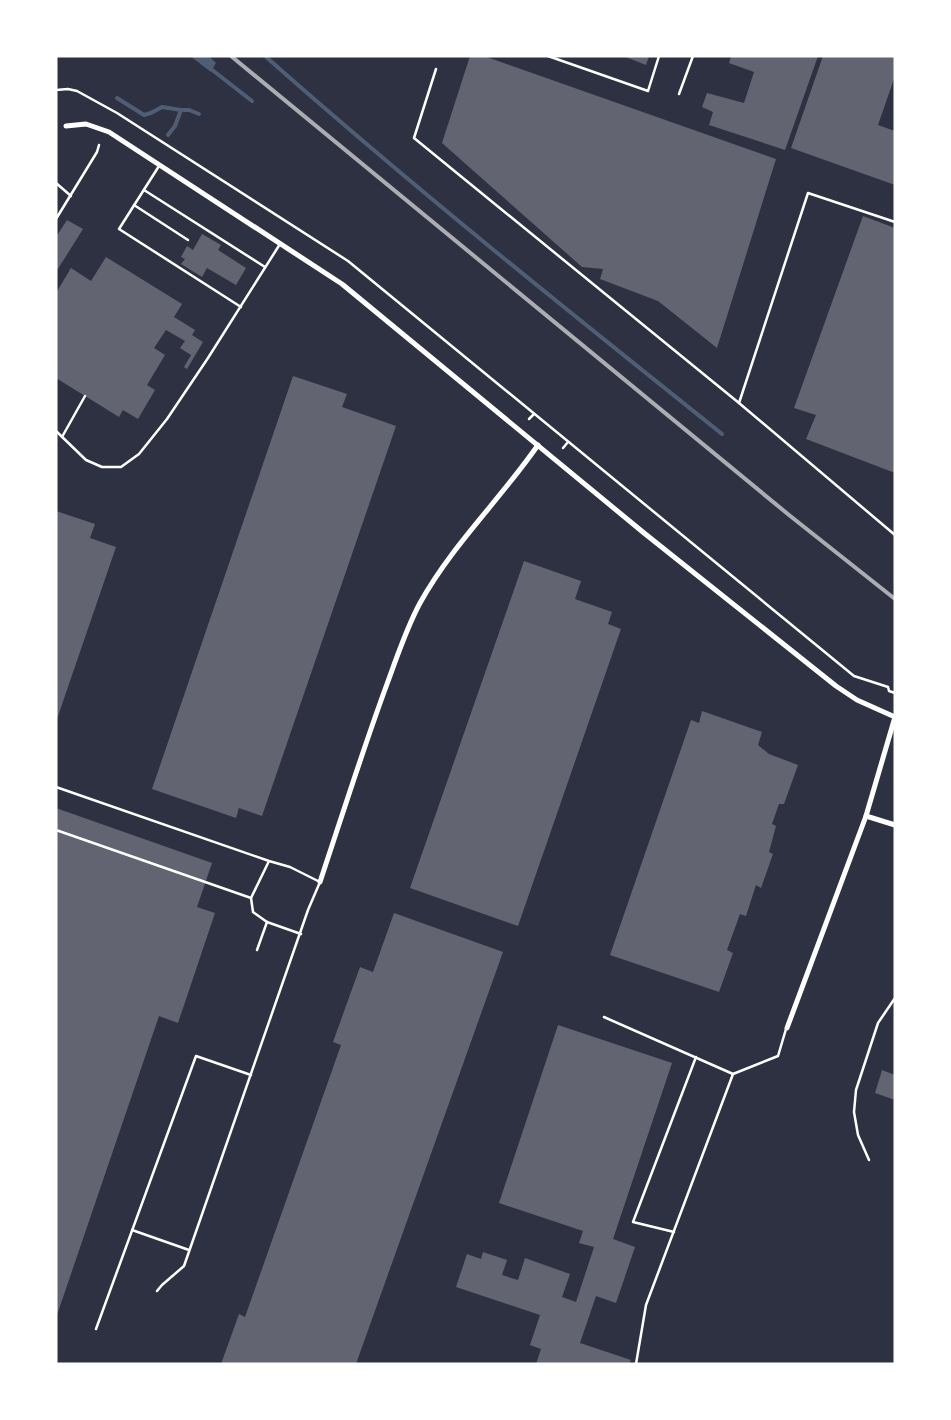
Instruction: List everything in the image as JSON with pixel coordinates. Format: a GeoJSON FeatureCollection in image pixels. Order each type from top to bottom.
{"type":"FeatureCollection","features":[{"type":"Feature","properties":{"kind":"street"},"geometry":{"type":"LineString","coordinates":[[66,126],[86,124],[109,132],[342,284],[644,533],[836,686],[857,700],[895,717],[866,816],[787,1028]]}},
{"type":"Feature","properties":{"kind":"street"},"geometry":{"type":"LineString","coordinates":[[320,882],[380,704],[406,632],[419,604],[452,554],[538,446]]}},
{"type":"Feature","properties":{"kind":"street"},"geometry":{"type":"LineString","coordinates":[[866,816],[895,825]]}},
{"type":"Feature","properties":{"kind":"lane"},"geometry":{"type":"LineString","coordinates":[[548,56],[648,91],[659,56]]}},
{"type":"Feature","properties":{"kind":"lane"},"geometry":{"type":"LineString","coordinates":[[679,94],[693,56]]}},
{"type":"Feature","properties":{"kind":"lane"},"geometry":{"type":"LineString","coordinates":[[436,69],[414,138],[739,403],[895,535]]}},
{"type":"Feature","properties":{"kind":"lane"},"geometry":{"type":"LineString","coordinates":[[159,165],[119,230],[240,306]]}},
{"type":"Feature","properties":{"kind":"lane"},"geometry":{"type":"LineString","coordinates":[[144,190],[265,267]]}},
{"type":"Feature","properties":{"kind":"lane"},"geometry":{"type":"LineString","coordinates":[[739,403],[808,193],[895,222]]}},
{"type":"Feature","properties":{"kind":"lane"},"geometry":{"type":"LineString","coordinates":[[134,205],[188,240]]}},
{"type":"Feature","properties":{"kind":"lane"},"geometry":{"type":"LineString","coordinates":[[56,431],[86,460],[102,467],[121,468],[139,454],[167,419],[208,358],[280,244]]}},
{"type":"Feature","properties":{"kind":"lane"},"geometry":{"type":"LineString","coordinates":[[62,437],[85,396]]}},
{"type":"Feature","properties":{"kind":"lane"},"geometry":{"type":"LineString","coordinates":[[56,787],[290,867],[320,882],[308,910],[184,1266],[157,1291]]}},
{"type":"Feature","properties":{"kind":"lane"},"geometry":{"type":"LineString","coordinates":[[56,830],[251,898]]}},
{"type":"Feature","properties":{"kind":"lane"},"geometry":{"type":"LineString","coordinates":[[269,861],[251,898],[253,912],[268,922],[301,934]]}},
{"type":"Feature","properties":{"kind":"lane"},"geometry":{"type":"LineString","coordinates":[[257,950],[268,922]]}},
{"type":"Feature","properties":{"kind":"lane"},"geometry":{"type":"LineString","coordinates":[[869,1160],[858,1135],[854,1112],[856,1090],[878,1023],[895,998]]}},
{"type":"Feature","properties":{"kind":"lane"},"geometry":{"type":"LineString","coordinates":[[604,1018],[734,1074],[778,1056],[787,1028]]}},
{"type":"Feature","properties":{"kind":"lane"},"geometry":{"type":"LineString","coordinates":[[96,1329],[196,1056],[251,1075]]}},
{"type":"Feature","properties":{"kind":"lane"},"geometry":{"type":"LineString","coordinates":[[674,1232],[634,1222],[696,1057]]}},
{"type":"Feature","properties":{"kind":"lane"},"geometry":{"type":"LineString","coordinates":[[636,1364],[646,1305],[734,1074]]}},
{"type":"Feature","properties":{"kind":"lane"},"geometry":{"type":"LineString","coordinates":[[132,1230],[189,1250]]}},
{"type":"Feature","properties":{"kind":"path"},"geometry":{"type":"LineString","coordinates":[[56,90],[68,89],[77,91],[117,113],[348,261],[854,676],[888,687],[889,691],[895,693]]}},
{"type":"Feature","properties":{"kind":"path"},"geometry":{"type":"LineString","coordinates":[[56,219],[97,152],[99,145]]}},
{"type":"Feature","properties":{"kind":"path"},"geometry":{"type":"LineString","coordinates":[[56,183],[71,196]]}},
{"type":"Feature","properties":{"kind":"path"},"geometry":{"type":"LineString","coordinates":[[529,419],[534,414]]}},
{"type":"Feature","properties":{"kind":"path"},"geometry":{"type":"LineString","coordinates":[[563,448],[568,442]]}},
{"type":"Feature","properties":{"kind":"water"},"geometry":{"type":"Polygon","coordinates":[[[190,56],[209,56],[216,63],[211,72],[190,56]]]}},
{"type":"Feature","properties":{"kind":"building"},"geometry":{"type":"Polygon","coordinates":[[[470,56],[484,56],[776,159],[717,348],[658,301],[600,279],[603,269],[582,267],[442,143],[470,56]]]}},
{"type":"Feature","properties":{"kind":"building"},"geometry":{"type":"Polygon","coordinates":[[[623,56],[649,56],[646,65],[623,56]]]}},
{"type":"Feature","properties":{"kind":"building"},"geometry":{"type":"Polygon","coordinates":[[[731,56],[818,56],[785,150],[709,125],[713,112],[702,107],[707,93],[744,103],[754,72],[729,63],[731,56]]]}},
{"type":"Feature","properties":{"kind":"building"},"geometry":{"type":"Polygon","coordinates":[[[823,56],[895,56],[895,76],[878,125],[895,131],[895,185],[791,148],[823,56]]]}},
{"type":"Feature","properties":{"kind":"building"},"geometry":{"type":"Polygon","coordinates":[[[863,216],[895,228],[895,473],[806,439],[816,415],[794,408],[863,216]]]}},
{"type":"Feature","properties":{"kind":"building"},"geometry":{"type":"Polygon","coordinates":[[[67,220],[83,229],[56,272],[56,237],[67,220]]]}},
{"type":"Feature","properties":{"kind":"building"},"geometry":{"type":"Polygon","coordinates":[[[202,234],[221,245],[218,250],[246,268],[236,285],[207,268],[202,277],[181,264],[185,259],[181,257],[187,246],[193,250],[202,234]]]}},
{"type":"Feature","properties":{"kind":"building"},"geometry":{"type":"Polygon","coordinates":[[[106,257],[182,304],[174,317],[195,330],[192,335],[203,342],[187,369],[184,367],[191,355],[180,348],[185,341],[166,330],[154,348],[165,355],[147,385],[155,390],[138,419],[123,410],[119,417],[56,378],[56,293],[71,268],[91,281],[106,257]]]}},
{"type":"Feature","properties":{"kind":"building"},"geometry":{"type":"Polygon","coordinates":[[[293,376],[347,394],[342,407],[396,426],[262,816],[239,808],[236,818],[152,789],[293,376]]]}},
{"type":"Feature","properties":{"kind":"building"},"geometry":{"type":"Polygon","coordinates":[[[56,511],[95,524],[90,538],[116,547],[57,719],[56,511]]]}},
{"type":"Feature","properties":{"kind":"building"},"geometry":{"type":"Polygon","coordinates":[[[524,561],[581,581],[575,599],[612,612],[608,624],[621,629],[518,926],[410,888],[524,561]]]}},
{"type":"Feature","properties":{"kind":"building"},"geometry":{"type":"Polygon","coordinates":[[[702,711],[762,732],[758,745],[769,754],[798,765],[784,804],[779,804],[772,824],[776,826],[769,852],[773,854],[761,888],[756,885],[746,916],[740,914],[727,950],[733,953],[719,992],[610,955],[691,720],[699,723],[702,711]]]}},
{"type":"Feature","properties":{"kind":"building"},"geometry":{"type":"Polygon","coordinates":[[[56,808],[212,863],[197,907],[215,913],[178,1023],[159,1016],[57,1315],[56,808]]]}},
{"type":"Feature","properties":{"kind":"building"},"geometry":{"type":"Polygon","coordinates":[[[394,913],[503,952],[356,1364],[221,1364],[239,1314],[245,1317],[341,1045],[333,1042],[360,967],[373,972],[394,913]]]}},
{"type":"Feature","properties":{"kind":"building"},"geometry":{"type":"Polygon","coordinates":[[[558,1025],[672,1063],[613,1239],[635,1247],[616,1303],[596,1296],[580,1343],[631,1360],[629,1364],[536,1364],[541,1349],[530,1345],[540,1315],[456,1287],[467,1254],[481,1259],[483,1252],[507,1260],[502,1275],[518,1280],[525,1258],[570,1274],[562,1297],[576,1302],[594,1247],[579,1243],[583,1231],[499,1203],[558,1025]]]}},
{"type":"Feature","properties":{"kind":"building"},"geometry":{"type":"Polygon","coordinates":[[[882,1070],[895,1075],[895,1100],[875,1093],[882,1070]]]}},
{"type":"Feature","properties":{"kind":"waterway"},"geometry":{"type":"LineString","coordinates":[[265,56],[434,201],[722,434]]}},
{"type":"Feature","properties":{"kind":"waterway"},"geometry":{"type":"LineString","coordinates":[[211,69],[252,101]]}},
{"type":"Feature","properties":{"kind":"waterway"},"geometry":{"type":"LineString","coordinates":[[117,98],[144,115],[162,107],[189,110],[199,114]]}},
{"type":"Feature","properties":{"kind":"waterway"},"geometry":{"type":"LineString","coordinates":[[168,135],[175,126],[181,110]]}},
{"type":"Feature","properties":{"kind":"railway"},"geometry":{"type":"LineString","coordinates":[[231,56],[789,515],[895,599]]}}]}
